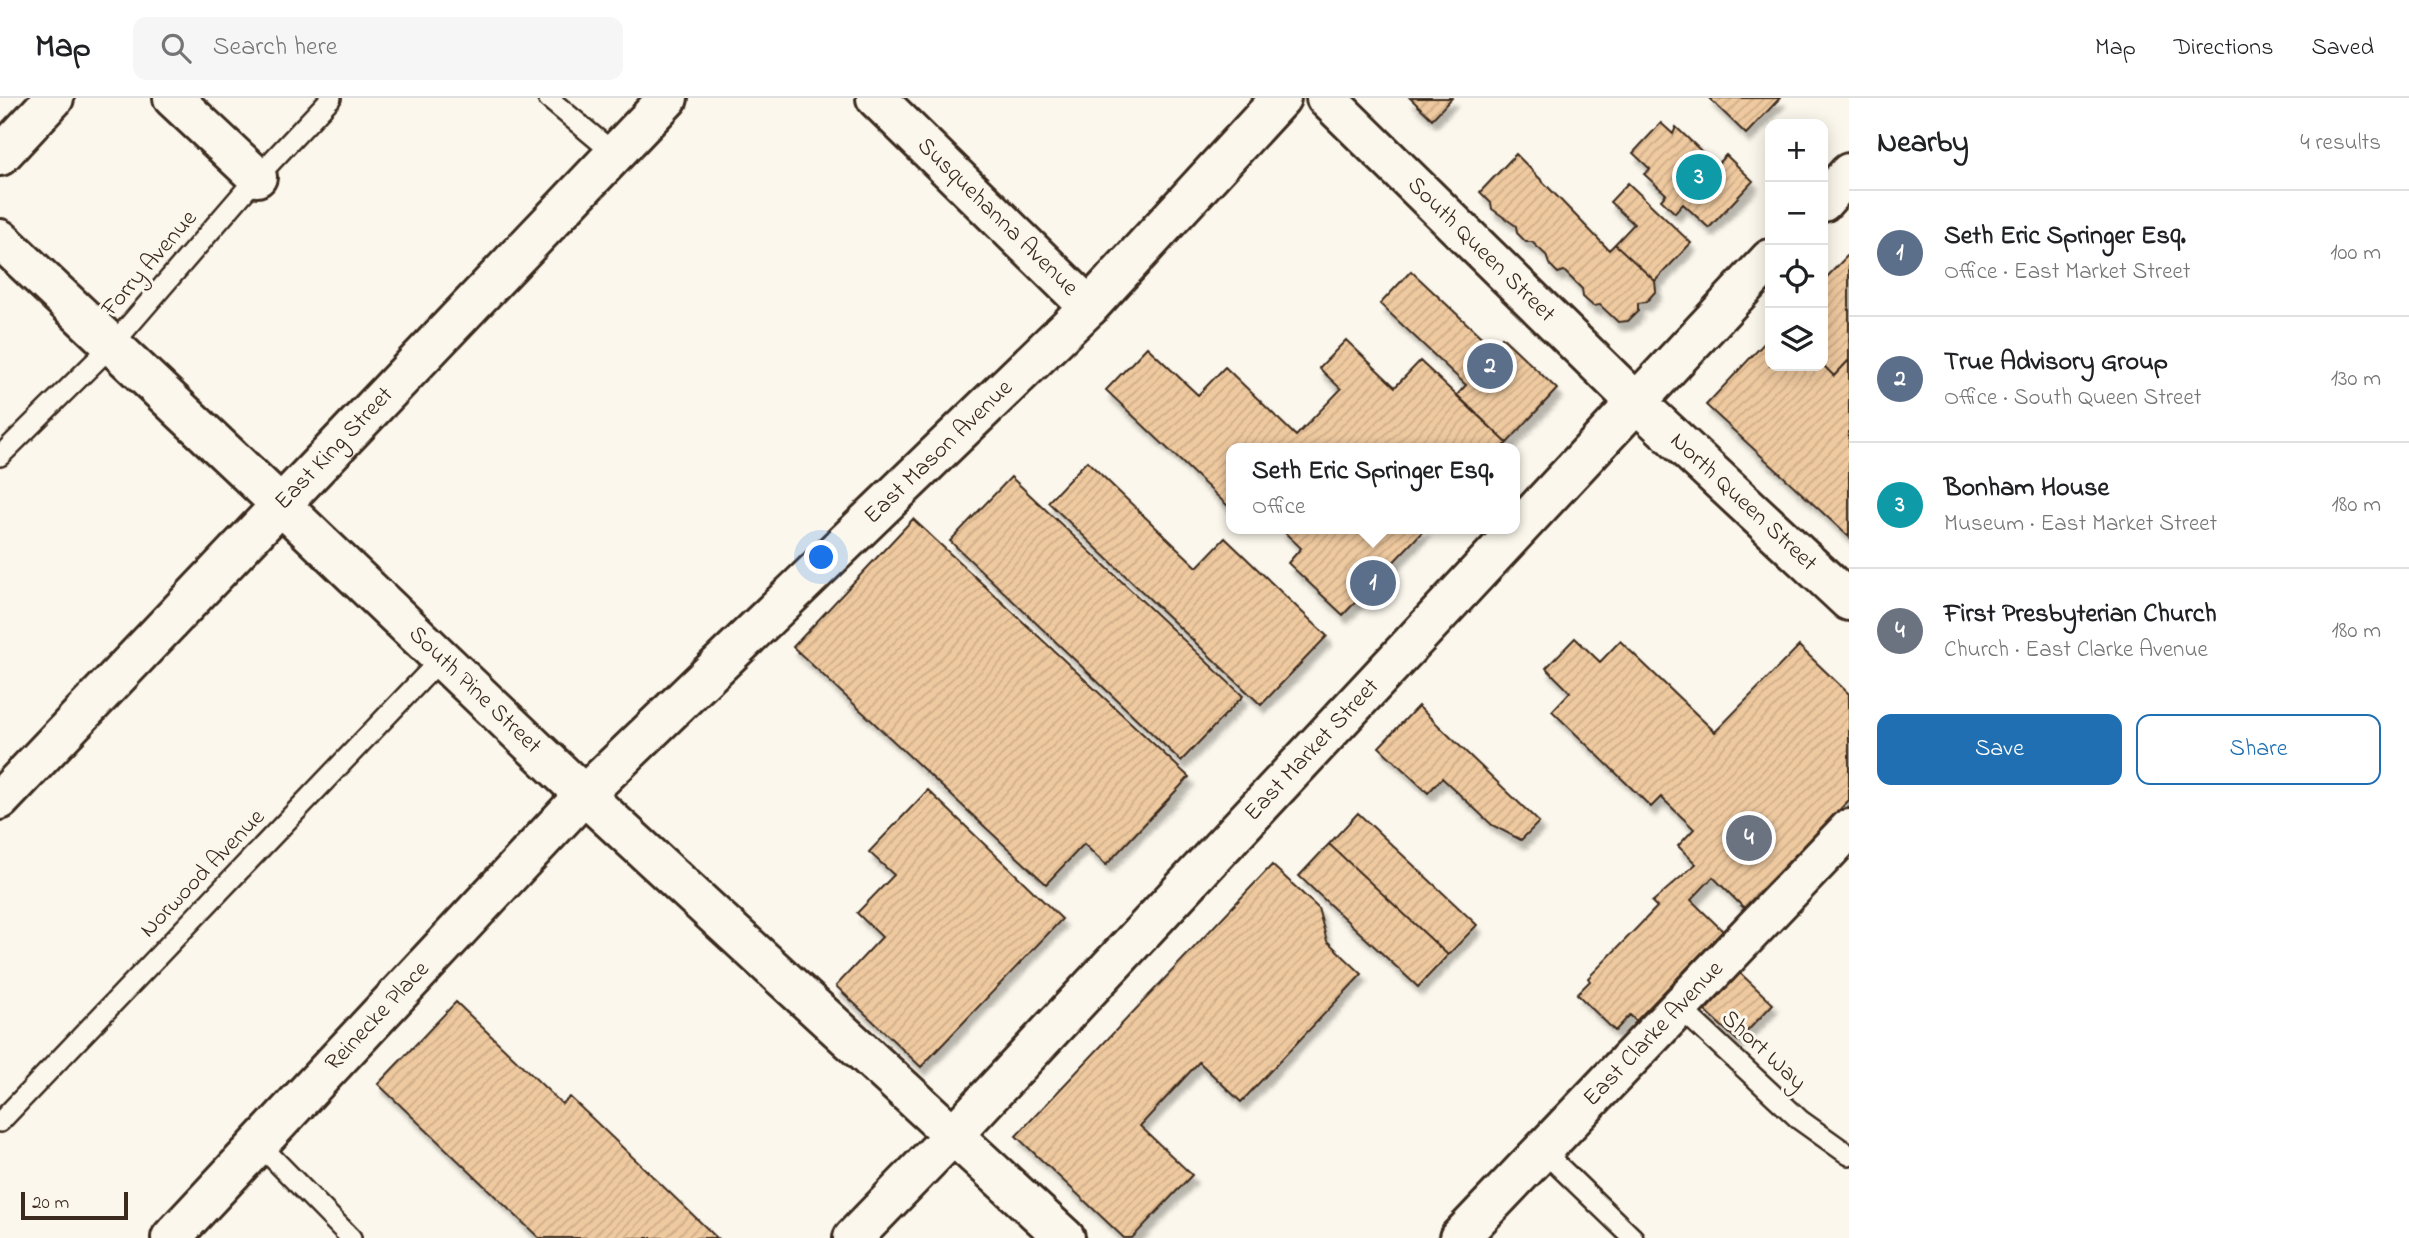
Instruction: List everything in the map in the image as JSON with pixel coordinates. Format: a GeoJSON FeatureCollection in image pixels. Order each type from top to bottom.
{"type":"FeatureCollection","features":[{"type":"Feature","properties":{"kind":"street"},"geometry":{"type":"LineString","coordinates":[[0,156],[54,98]]}},
{"type":"Feature","properties":{"kind":"street"},"geometry":{"type":"LineString","coordinates":[[173,98],[257,177]]}},
{"type":"Feature","properties":{"kind":"street","name":"East King Street"},"geometry":{"type":"LineString","coordinates":[[0,800],[668,98]]}},
{"type":"Feature","properties":{"kind":"street","name":"Susquehanna Avenue"},"geometry":{"type":"LineString","coordinates":[[876,98],[1089,307]]}},
{"type":"Feature","properties":{"kind":"street","name":"East Mason Avenue"},"geometry":{"type":"LineString","coordinates":[[584,795],[1089,307],[1281,98]]}},
{"type":"Feature","properties":{"kind":"street","name":"South Queen Street"},"geometry":{"type":"LineString","coordinates":[[1325,98],[1637,403]]}},
{"type":"Feature","properties":{"kind":"street"},"geometry":{"type":"LineString","coordinates":[[1828,196],[1849,173]]}},
{"type":"Feature","properties":{"kind":"street","name":"South Pine Street"},"geometry":{"type":"LineString","coordinates":[[0,239],[584,795],[1065,1238]]}},
{"type":"Feature","properties":{"kind":"street","name":"East Market Street"},"geometry":{"type":"LineString","coordinates":[[1520,528],[1765,264]]}},
{"type":"Feature","properties":{"kind":"street","name":"North Queen Street"},"geometry":{"type":"LineString","coordinates":[[1637,403],[1849,601]]}},
{"type":"Feature","properties":{"kind":"street","name":"East Market Street"},"geometry":{"type":"LineString","coordinates":[[852,1238],[954,1134],[1515,534]]}},
{"type":"Feature","properties":{"kind":"street","name":"Reinecke Place"},"geometry":{"type":"LineString","coordinates":[[172,1238],[584,795]]}},
{"type":"Feature","properties":{"kind":"street","name":"East Clarke Avenue"},"geometry":{"type":"LineString","coordinates":[[1458,1238],[1849,829]]}},
{"type":"Feature","properties":{"kind":"lane","name":"Forry Avenue"},"geometry":{"type":"LineString","coordinates":[[0,456],[113,344],[257,177],[331,98]]}},
{"type":"Feature","properties":{"kind":"lane"},"geometry":{"type":"LineString","coordinates":[[548,98],[615,154]]}},
{"type":"Feature","properties":{"kind":"lane","name":"Norwood Avenue"},"geometry":{"type":"LineString","coordinates":[[0,1122],[441,659]]}},
{"type":"Feature","properties":{"kind":"lane","name":"Short Way"},"geometry":{"type":"LineString","coordinates":[[1679,1007],[1800,1119],[1849,1155]]}},
{"type":"Feature","properties":{"kind":"lane"},"geometry":{"type":"LineString","coordinates":[[259,1144],[351,1238]]}},
{"type":"Feature","properties":{"kind":"lane"},"geometry":{"type":"LineString","coordinates":[[1542,1150],[1633,1238]]}},
{"type":"Feature","properties":{"kind":"building"},"geometry":{"type":"Polygon","coordinates":[[[1410,98],[1452,98],[1432,119],[1410,98]]]}},
{"type":"Feature","properties":{"kind":"building"},"geometry":{"type":"Polygon","coordinates":[[[1709,98],[1780,98],[1746,134],[1709,98]]]}},
{"type":"Feature","properties":{"kind":"building"},"geometry":{"type":"Polygon","coordinates":[[[1661,123],[1673,134],[1676,127],[1716,165],[1726,155],[1753,181],[1709,228],[1683,204],[1675,213],[1661,200],[1666,194],[1644,174],[1650,169],[1633,153],[1661,123]]]}},
{"type":"Feature","properties":{"kind":"building"},"geometry":{"type":"Polygon","coordinates":[[[1516,154],[1609,250],[1615,244],[1655,281],[1656,291],[1646,302],[1638,303],[1638,311],[1628,321],[1618,322],[1600,305],[1593,306],[1583,297],[1582,289],[1564,271],[1558,273],[1549,264],[1546,255],[1532,242],[1526,242],[1517,233],[1516,226],[1492,209],[1491,203],[1480,192],[1516,154]]]}},
{"type":"Feature","properties":{"kind":"building"},"geometry":{"type":"Polygon","coordinates":[[[1628,183],[1691,243],[1655,281],[1615,244],[1634,224],[1610,202],[1628,183]]]}},
{"type":"Feature","properties":{"kind":"building"},"geometry":{"type":"Polygon","coordinates":[[[1849,254],[1849,360],[1834,376],[1828,370],[1828,276],[1849,254]]]}},
{"type":"Feature","properties":{"kind":"building"},"geometry":{"type":"Polygon","coordinates":[[[1411,271],[1493,348],[1502,337],[1557,389],[1507,443],[1457,395],[1466,385],[1380,304],[1411,271]]]}},
{"type":"Feature","properties":{"kind":"building"},"geometry":{"type":"Polygon","coordinates":[[[1346,340],[1395,387],[1420,361],[1507,443],[1226,443],[1226,504],[1106,390],[1147,347],[1198,395],[1225,367],[1296,436],[1341,389],[1319,368],[1346,340]]]}},
{"type":"Feature","properties":{"kind":"building"},"geometry":{"type":"Polygon","coordinates":[[[1765,342],[1765,371],[1828,370],[1834,376],[1849,360],[1849,537],[1706,405],[1765,342]]]}},
{"type":"Feature","properties":{"kind":"building"},"geometry":{"type":"Polygon","coordinates":[[[1087,461],[1197,567],[1225,538],[1327,636],[1261,705],[1048,502],[1087,461]]]}},
{"type":"Feature","properties":{"kind":"building"},"geometry":{"type":"Polygon","coordinates":[[[1011,477],[1243,696],[1181,761],[950,541],[1011,477]]]}},
{"type":"Feature","properties":{"kind":"building"},"geometry":{"type":"Polygon","coordinates":[[[913,519],[1189,777],[1106,865],[1084,844],[1046,884],[793,647],[913,519]]]}},
{"type":"Feature","properties":{"kind":"building"},"geometry":{"type":"Polygon","coordinates":[[[1286,534],[1420,534],[1343,615],[1288,563],[1301,548],[1286,534]]]}},
{"type":"Feature","properties":{"kind":"building"},"geometry":{"type":"Polygon","coordinates":[[[1575,638],[1600,662],[1620,641],[1715,732],[1799,646],[1849,694],[1849,800],[1744,908],[1713,877],[1691,900],[1723,931],[1636,1021],[1630,1015],[1615,1031],[1577,994],[1590,981],[1588,978],[1657,907],[1652,902],[1696,864],[1678,846],[1694,829],[1661,797],[1651,807],[1552,711],[1570,692],[1546,668],[1575,638]]]}},
{"type":"Feature","properties":{"kind":"building"},"geometry":{"type":"Polygon","coordinates":[[[1418,706],[1539,822],[1521,840],[1492,825],[1442,778],[1428,793],[1379,747],[1418,706]]]}},
{"type":"Feature","properties":{"kind":"building"},"geometry":{"type":"Polygon","coordinates":[[[928,790],[1062,919],[921,1067],[836,986],[882,937],[857,913],[894,875],[869,852],[928,790]]]}},
{"type":"Feature","properties":{"kind":"building"},"geometry":{"type":"Polygon","coordinates":[[[1358,813],[1477,925],[1448,955],[1329,844],[1358,813]]]}},
{"type":"Feature","properties":{"kind":"building"},"geometry":{"type":"Polygon","coordinates":[[[1329,844],[1448,955],[1418,987],[1299,876],[1329,844]]]}},
{"type":"Feature","properties":{"kind":"building"},"geometry":{"type":"Polygon","coordinates":[[[1272,865],[1318,908],[1327,941],[1362,974],[1241,1102],[1199,1062],[1140,1126],[1192,1175],[1132,1238],[1124,1238],[1016,1136],[1272,865]]]}},
{"type":"Feature","properties":{"kind":"building"},"geometry":{"type":"Polygon","coordinates":[[[1740,973],[1773,1004],[1738,1041],[1705,1011],[1740,973]]]}},
{"type":"Feature","properties":{"kind":"building"},"geometry":{"type":"Polygon","coordinates":[[[456,1002],[562,1104],[570,1097],[717,1238],[539,1238],[378,1084],[456,1002]]]}},
{"type":"Feature","properties":{"kind":"place","name":"Bonham House"},"geometry":{"type":"Point","coordinates":[1699,177]}},
{"type":"Feature","properties":{"kind":"place","name":"True Advisory Group"},"geometry":{"type":"Point","coordinates":[1490,366]}},
{"type":"Feature","properties":{"kind":"place","name":"Seth Eric Springer Esq."},"geometry":{"type":"Point","coordinates":[1373,583]}},
{"type":"Feature","properties":{"kind":"place","name":"First Presbyterian Church"},"geometry":{"type":"Point","coordinates":[1749,838]}}]}
